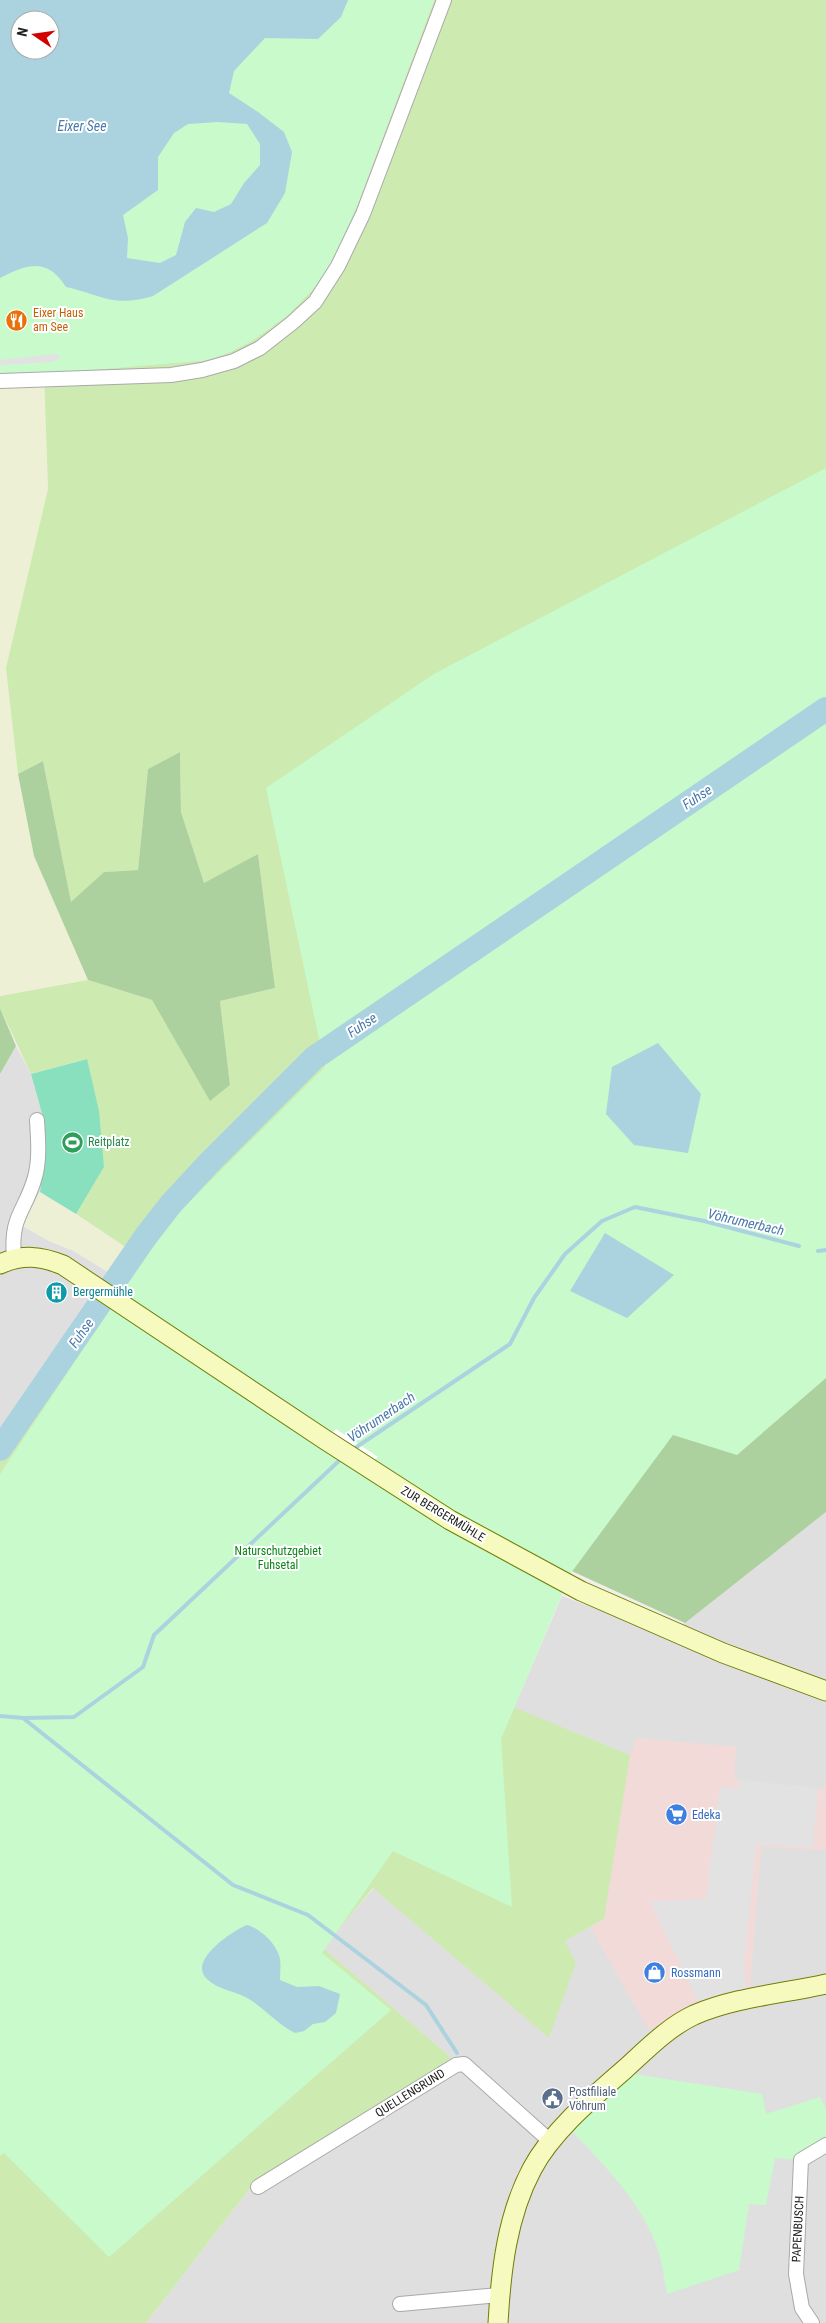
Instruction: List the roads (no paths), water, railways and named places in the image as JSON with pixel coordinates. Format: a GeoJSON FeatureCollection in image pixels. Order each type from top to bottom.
{"type":"FeatureCollection","features":[{"type":"Feature","properties":{"kind":"street"},"geometry":{"type":"LineString","coordinates":[[0,381],[171,375],[202,370],[234,361],[251,352],[292,323],[315,302],[338,266],[363,214],[444,0]]}},
{"type":"Feature","properties":{"kind":"street"},"geometry":{"type":"LineString","coordinates":[[7,1261],[15,1223],[35,1177],[38,1152],[38,1120]]}},
{"type":"Feature","properties":{"kind":"street","name":"ZUR BERGERMÜHLE"},"geometry":{"type":"LineString","coordinates":[[7,1261],[37,1257],[64,1264],[366,1467],[450,1520],[581,1591],[723,1653],[826,1691]]}},
{"type":"Feature","properties":{"kind":"street"},"geometry":{"type":"LineString","coordinates":[[498,2323],[499,2295],[508,2234],[520,2194],[533,2168],[551,2142],[599,2090],[645,2051],[692,2016],[753,1996],[788,1992],[826,1984]]}},
{"type":"Feature","properties":{"kind":"street","name":"QUELLENGRUND"},"geometry":{"type":"LineString","coordinates":[[258,2187],[456,2065],[464,2064],[551,2142]]}},
{"type":"Feature","properties":{"kind":"street","name":"PAPENBUSCH"},"geometry":{"type":"LineString","coordinates":[[811,2323],[802,2308],[796,2274],[802,2160],[826,2145]]}},
{"type":"Feature","properties":{"kind":"street"},"geometry":{"type":"LineString","coordinates":[[400,2304],[499,2295]]}},
{"type":"Feature","properties":{"kind":"water","name":"Eixer See"},"geometry":{"type":"Polygon","coordinates":[[[0,0],[348,0],[341,17],[318,39],[265,38],[234,71],[229,93],[284,132],[292,152],[285,193],[267,223],[153,296],[139,299],[117,301],[66,287],[59,277],[44,267],[36,266],[19,269],[0,278],[0,0]],[[218,122],[188,124],[174,133],[158,157],[158,190],[123,215],[128,238],[127,258],[160,263],[176,255],[185,222],[196,208],[214,212],[231,204],[244,183],[260,165],[260,144],[247,124],[218,122]]]}},
{"type":"Feature","properties":{"kind":"water"},"geometry":{"type":"Polygon","coordinates":[[[658,1043],[701,1094],[688,1153],[634,1145],[606,1114],[612,1067],[658,1043]]]}},
{"type":"Feature","properties":{"kind":"water"},"geometry":{"type":"Polygon","coordinates":[[[605,1233],[674,1275],[627,1318],[570,1291],[605,1233]]]}},
{"type":"Feature","properties":{"kind":"water"},"geometry":{"type":"Polygon","coordinates":[[[247,1925],[263,1933],[276,1948],[280,1959],[280,1980],[297,1987],[319,1986],[340,1994],[336,2013],[325,2022],[313,2024],[304,2031],[295,2033],[283,2026],[249,1999],[211,1983],[202,1972],[207,1956],[222,1940],[247,1925]]]}},
{"type":"Feature","properties":{"kind":"waterway","name":"Fuhse"},"geometry":{"type":"LineString","coordinates":[[0,1449],[146,1236],[171,1204],[208,1164],[314,1058],[826,709]]}},
{"type":"Feature","properties":{"kind":"waterway","name":"Vöhrumerbach"},"geometry":{"type":"LineString","coordinates":[[352,1450],[510,1344],[534,1298],[565,1254],[602,1221],[635,1207],[704,1221],[799,1246]]}},
{"type":"Feature","properties":{"kind":"waterway","name":"Vöhrumerbach"},"geometry":{"type":"LineString","coordinates":[[818,1251],[826,1250]]}},
{"type":"Feature","properties":{"kind":"waterway","name":"Vöhrumerbach"},"geometry":{"type":"LineString","coordinates":[[0,1716],[23,1718],[74,1717],[143,1667],[154,1635],[342,1458]]}},
{"type":"Feature","properties":{"kind":"waterway"},"geometry":{"type":"LineString","coordinates":[[23,1718],[233,1885],[308,1915],[426,2005],[457,2053]]}},
{"type":"Feature","properties":{"kind":"place","name":"Eixer Haus am See"},"geometry":{"type":"Point","coordinates":[17,320]}},
{"type":"Feature","properties":{"kind":"place","name":"Reitplatz"},"geometry":{"type":"Point","coordinates":[72,1142]}},
{"type":"Feature","properties":{"kind":"place","name":"Bergermühle"},"geometry":{"type":"Point","coordinates":[57,1292]}},
{"type":"Feature","properties":{"kind":"place","name":"Edeka"},"geometry":{"type":"Point","coordinates":[676,1815]}},
{"type":"Feature","properties":{"kind":"place","name":"Rossmann"},"geometry":{"type":"Point","coordinates":[655,1973]}},
{"type":"Feature","properties":{"kind":"place","name":"Postfiliale Vöhrum"},"geometry":{"type":"Point","coordinates":[553,2099]}},
{"type":"Feature","properties":{"kind":"park label","name":"Naturschutzgebiet Fuhsetal"},"geometry":{"type":"Point","coordinates":[278,1558]}}]}
